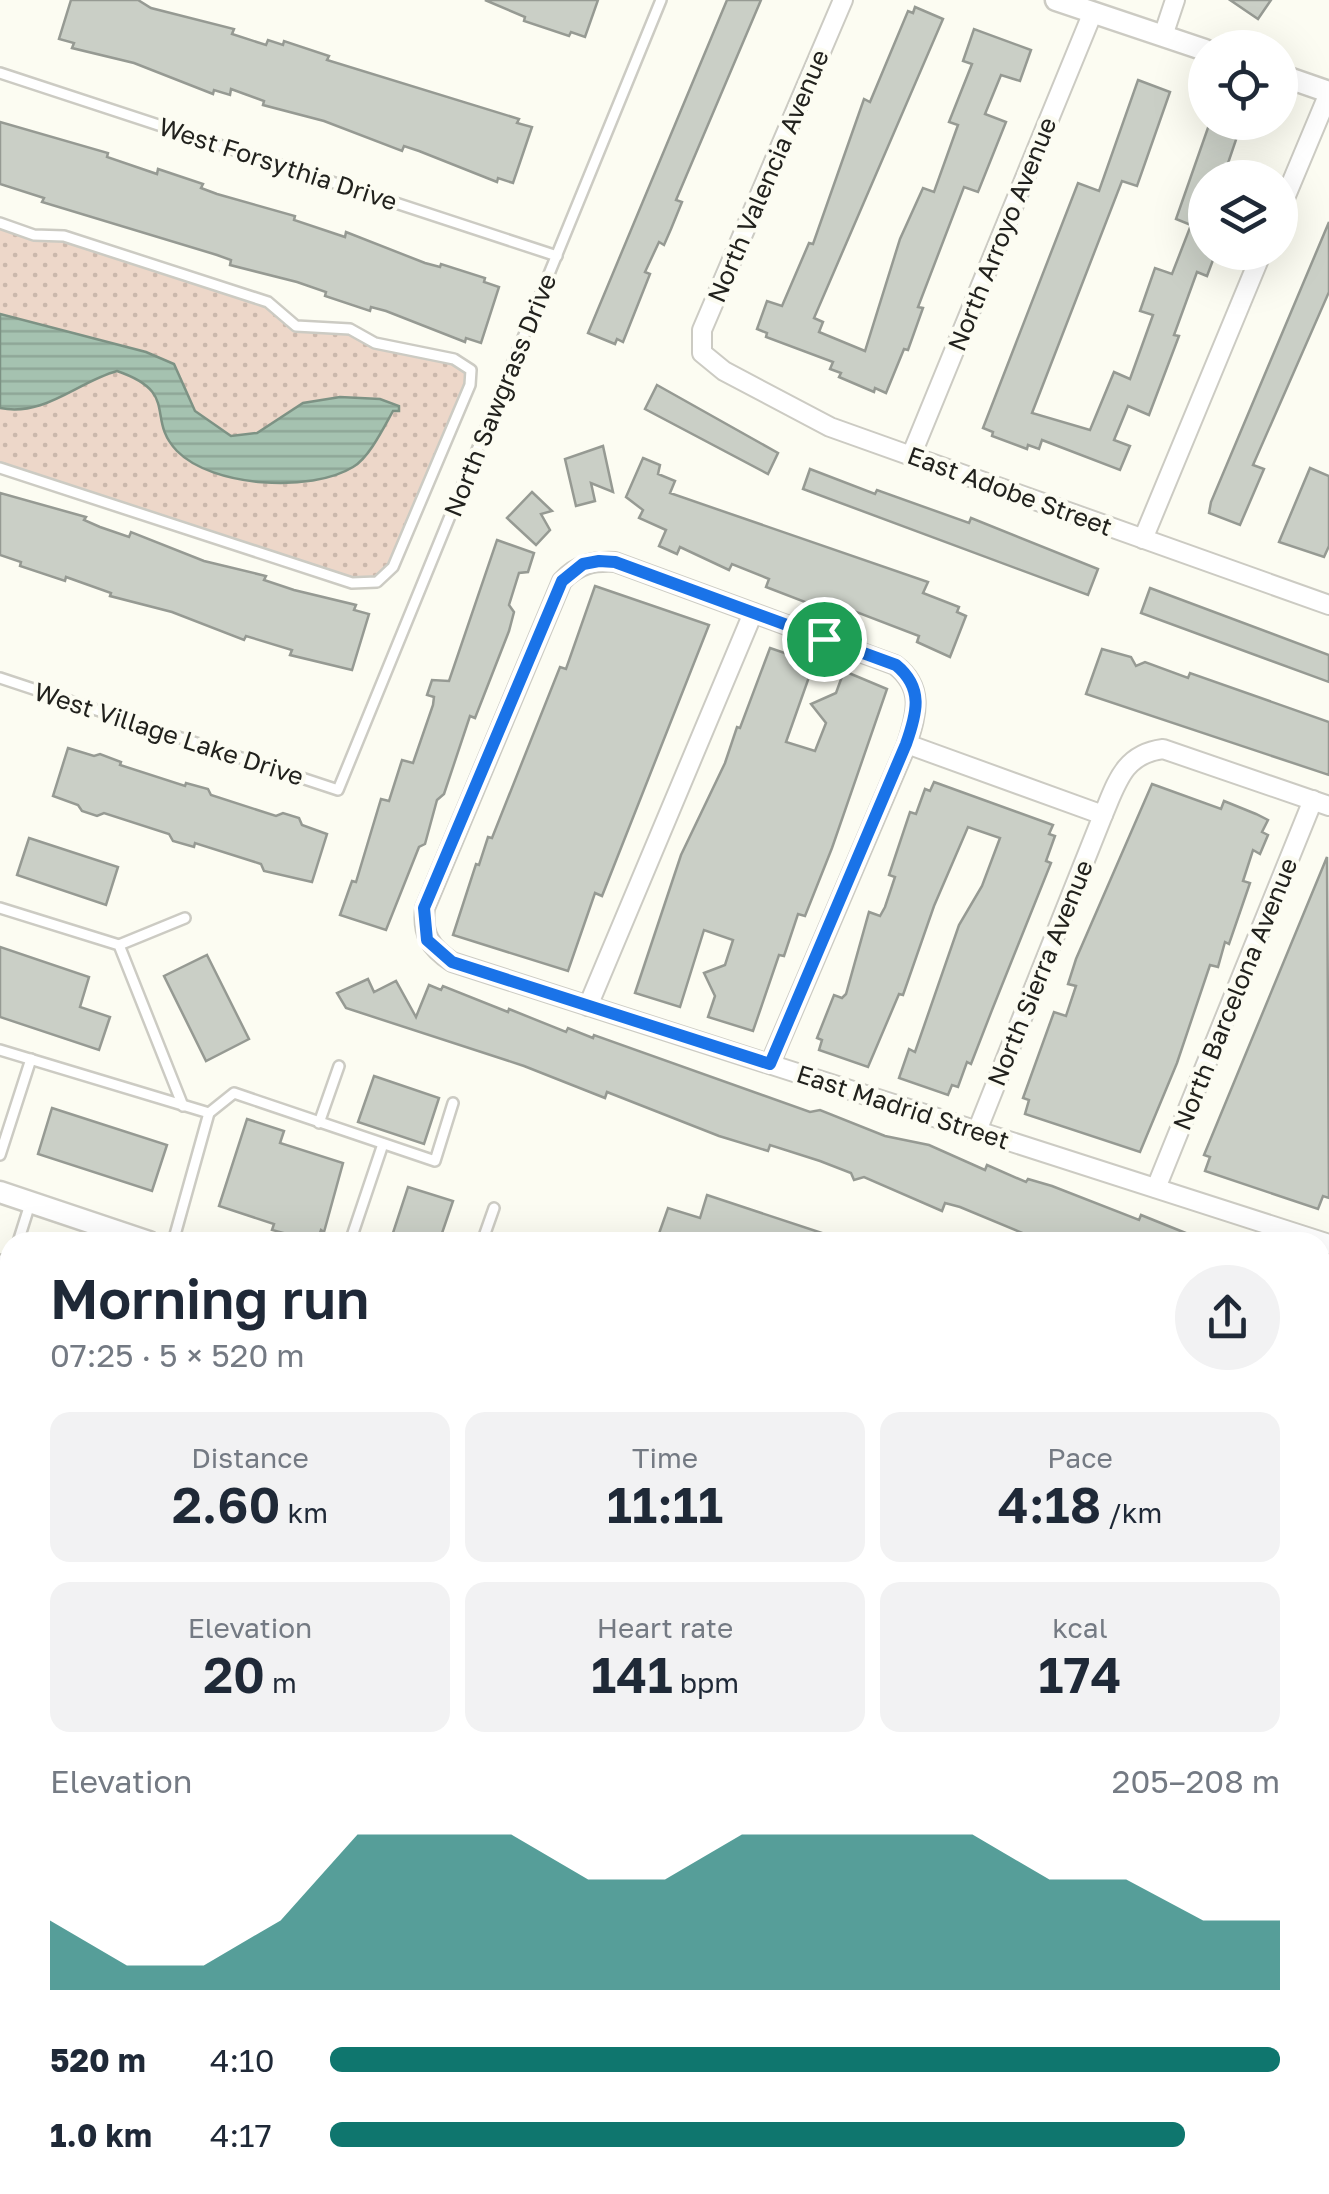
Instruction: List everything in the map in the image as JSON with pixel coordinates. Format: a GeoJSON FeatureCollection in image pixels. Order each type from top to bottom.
{"type":"FeatureCollection","features":[{"type":"Feature","properties":{"kind":"street","name":"North Valencia Avenue"},"geometry":{"type":"LineString","coordinates":[[702,353],[702,330],[843,0]]}},
{"type":"Feature","properties":{"kind":"street"},"geometry":{"type":"LineString","coordinates":[[1056,0],[1188,44]]}},
{"type":"Feature","properties":{"kind":"street"},"geometry":{"type":"LineString","coordinates":[[1163,36],[1175,0]]}},
{"type":"Feature","properties":{"kind":"street","name":"North Arroyo Avenue"},"geometry":{"type":"LineString","coordinates":[[912,456],[1093,12]]}},
{"type":"Feature","properties":{"kind":"street"},"geometry":{"type":"LineString","coordinates":[[1298,81],[1329,92],[1298,167]]}},
{"type":"Feature","properties":{"kind":"street"},"geometry":{"type":"LineString","coordinates":[[1142,538],[1254,270]]}},
{"type":"Feature","properties":{"kind":"street","name":"East Adobe Street"},"geometry":{"type":"LineString","coordinates":[[702,353],[712,363],[806,416],[1329,605]]}},
{"type":"Feature","properties":{"kind":"street","name":"East Madrid Street"},"geometry":{"type":"LineString","coordinates":[[753,613],[615,562],[583,564],[562,581],[424,908],[427,940],[452,962],[1292,1232]]}},
{"type":"Feature","properties":{"kind":"street"},"geometry":{"type":"LineString","coordinates":[[588,1006],[753,613],[896,665],[908,675],[918,704],[906,744],[770,1064]]}},
{"type":"Feature","properties":{"kind":"street"},"geometry":{"type":"LineString","coordinates":[[906,744],[1104,816]]}},
{"type":"Feature","properties":{"kind":"street","name":"North Sierra Avenue"},"geometry":{"type":"LineString","coordinates":[[976,1130],[1104,816],[1131,760],[1145,751],[1164,749],[1321,803]]}},
{"type":"Feature","properties":{"kind":"street","name":"North Barcelona Avenue"},"geometry":{"type":"LineString","coordinates":[[1156,1188],[1321,803]]}},
{"type":"Feature","properties":{"kind":"street"},"geometry":{"type":"LineString","coordinates":[[0,1192],[118,1232]]}},
{"type":"Feature","properties":{"kind":"lane","name":"North Sawgrass Drive"},"geometry":{"type":"LineString","coordinates":[[338,790],[662,0]]}},
{"type":"Feature","properties":{"kind":"lane","name":"West Forsythia Drive"},"geometry":{"type":"LineString","coordinates":[[0,73],[557,256]]}},
{"type":"Feature","properties":{"kind":"lane"},"geometry":{"type":"LineString","coordinates":[[0,223],[34,236],[64,236],[268,302],[296,326],[350,329],[375,343],[454,358],[471,370],[470,385],[394,567],[376,582],[352,584],[0,468]]}},
{"type":"Feature","properties":{"kind":"lane","name":"West Village Lake Drive"},"geometry":{"type":"LineString","coordinates":[[0,678],[338,790]]}},
{"type":"Feature","properties":{"kind":"lane"},"geometry":{"type":"LineString","coordinates":[[0,908],[119,945],[185,918]]}},
{"type":"Feature","properties":{"kind":"lane"},"geometry":{"type":"LineString","coordinates":[[119,945],[183,1106]]}},
{"type":"Feature","properties":{"kind":"lane"},"geometry":{"type":"LineString","coordinates":[[0,1050],[210,1113]]}},
{"type":"Feature","properties":{"kind":"lane"},"geometry":{"type":"LineString","coordinates":[[0,1155],[31,1059]]}},
{"type":"Feature","properties":{"kind":"lane"},"geometry":{"type":"LineString","coordinates":[[319,1123],[339,1066]]}},
{"type":"Feature","properties":{"kind":"lane"},"geometry":{"type":"LineString","coordinates":[[176,1232],[210,1113],[234,1093],[435,1161],[453,1103]]}},
{"type":"Feature","properties":{"kind":"lane"},"geometry":{"type":"LineString","coordinates":[[353,1232],[382,1144]]}},
{"type":"Feature","properties":{"kind":"lane"},"geometry":{"type":"LineString","coordinates":[[21,1232],[30,1204]]}},
{"type":"Feature","properties":{"kind":"lane"},"geometry":{"type":"LineString","coordinates":[[486,1232],[494,1208]]}},
{"type":"Feature","properties":{"kind":"shaded area"},"geometry":{"type":"Polygon","coordinates":[[[0,223],[34,235],[64,236],[268,302],[296,326],[350,329],[375,343],[454,359],[471,370],[470,385],[393,567],[377,582],[352,583],[0,466],[0,223]]]}},
{"type":"Feature","properties":{"kind":"shaded area"},"geometry":{"type":"Polygon","coordinates":[[[0,314],[146,352],[174,364],[195,411],[231,436],[257,433],[303,403],[340,397],[380,399],[399,406],[399,411],[393,411],[359,463],[335,475],[288,483],[237,479],[193,463],[177,451],[163,428],[156,397],[137,379],[117,371],[32,408],[0,408],[0,314]]]}},
{"type":"Feature","properties":{"kind":"building"},"geometry":{"type":"Polygon","coordinates":[[[71,0],[138,0],[151,8],[234,29],[232,34],[266,45],[268,40],[283,45],[284,41],[329,56],[327,60],[519,119],[517,123],[532,127],[513,183],[498,178],[497,182],[404,146],[402,151],[324,121],[263,105],[264,101],[231,89],[230,95],[214,90],[213,94],[134,63],[72,48],[74,43],[59,39],[71,0]]]}},
{"type":"Feature","properties":{"kind":"building"},"geometry":{"type":"Polygon","coordinates":[[[485,0],[598,0],[585,37],[571,32],[569,36],[524,21],[525,17],[485,0]]]}},
{"type":"Feature","properties":{"kind":"building"},"geometry":{"type":"Polygon","coordinates":[[[727,0],[761,0],[676,200],[682,202],[671,229],[664,245],[659,242],[645,272],[650,274],[623,342],[617,339],[615,344],[588,333],[727,0]]]}},
{"type":"Feature","properties":{"kind":"building"},"geometry":{"type":"Polygon","coordinates":[[[1230,0],[1271,0],[1258,19],[1230,0]]]}},
{"type":"Feature","properties":{"kind":"building"},"geometry":{"type":"Polygon","coordinates":[[[915,7],[943,19],[814,318],[823,322],[819,332],[865,351],[900,239],[923,188],[934,192],[958,125],[949,122],[972,64],[963,61],[974,29],[1031,50],[1020,81],[1001,75],[985,114],[1006,122],[978,192],[964,187],[918,307],[923,308],[908,350],[904,349],[886,393],[875,388],[874,392],[839,377],[841,373],[830,369],[833,362],[766,337],[767,333],[757,329],[767,301],[782,306],[809,243],[813,244],[864,99],[870,102],[908,11],[913,13],[915,7]]]}},
{"type":"Feature","properties":{"kind":"building"},"geometry":{"type":"Polygon","coordinates":[[[1138,80],[1170,92],[1137,186],[1122,181],[1032,413],[1090,430],[1114,372],[1130,379],[1153,315],[1140,311],[1155,268],[1172,274],[1188,233],[1188,270],[1209,270],[1207,276],[1197,272],[1174,335],[1179,336],[1149,415],[1128,406],[1114,440],[1130,446],[1120,470],[1042,440],[1039,449],[1028,445],[1027,449],[992,436],[993,432],[983,428],[1078,183],[1099,191],[1138,80]]]}},
{"type":"Feature","properties":{"kind":"building"},"geometry":{"type":"Polygon","coordinates":[[[0,122],[108,153],[107,157],[157,174],[158,169],[203,184],[201,188],[217,194],[295,216],[294,220],[345,237],[346,232],[425,263],[485,278],[484,282],[499,287],[481,343],[466,338],[465,342],[386,311],[371,307],[370,311],[297,282],[230,265],[231,260],[217,255],[42,202],[44,198],[0,184],[0,122]]]}},
{"type":"Feature","properties":{"kind":"building"},"geometry":{"type":"Polygon","coordinates":[[[1204,140],[1236,140],[1229,160],[1197,160],[1204,140]]]}},
{"type":"Feature","properties":{"kind":"building"},"geometry":{"type":"Polygon","coordinates":[[[1188,185],[1188,224],[1176,219],[1188,185]]]}},
{"type":"Feature","properties":{"kind":"building"},"geometry":{"type":"Polygon","coordinates":[[[1329,222],[1329,292],[1253,465],[1264,469],[1240,525],[1209,513],[1211,502],[1329,222]]]}},
{"type":"Feature","properties":{"kind":"building"},"geometry":{"type":"Polygon","coordinates":[[[657,385],[778,453],[768,474],[645,409],[657,385]]]}},
{"type":"Feature","properties":{"kind":"building"},"geometry":{"type":"Polygon","coordinates":[[[603,446],[613,492],[591,483],[595,501],[576,506],[565,459],[603,446]]]}},
{"type":"Feature","properties":{"kind":"building"},"geometry":{"type":"Polygon","coordinates":[[[643,458],[660,465],[658,474],[675,481],[670,493],[928,582],[923,593],[959,607],[957,612],[966,616],[950,657],[917,642],[919,636],[854,611],[852,616],[825,605],[823,609],[766,587],[769,579],[732,564],[729,570],[680,547],[677,554],[659,546],[666,530],[639,518],[643,510],[626,497],[643,458]]]}},
{"type":"Feature","properties":{"kind":"building"},"geometry":{"type":"Polygon","coordinates":[[[1310,468],[1329,476],[1329,546],[1324,557],[1279,542],[1310,468]]]}},
{"type":"Feature","properties":{"kind":"building"},"geometry":{"type":"Polygon","coordinates":[[[810,469],[969,523],[971,518],[1098,569],[1088,595],[803,489],[810,469]]]}},
{"type":"Feature","properties":{"kind":"building"},"geometry":{"type":"Polygon","coordinates":[[[532,492],[552,511],[541,514],[550,530],[536,545],[507,518],[532,492]]]}},
{"type":"Feature","properties":{"kind":"building"},"geometry":{"type":"Polygon","coordinates":[[[0,493],[86,517],[84,520],[129,537],[131,532],[204,561],[266,576],[264,580],[294,590],[356,605],[354,610],[369,614],[352,670],[290,655],[292,650],[246,636],[244,640],[172,612],[20,566],[21,562],[0,555],[0,493]]]}},
{"type":"Feature","properties":{"kind":"building"},"geometry":{"type":"Polygon","coordinates":[[[497,540],[534,553],[528,572],[519,573],[509,605],[514,612],[509,631],[475,718],[470,716],[444,794],[437,800],[425,844],[419,847],[386,930],[340,915],[352,881],[356,882],[381,799],[389,801],[402,760],[413,763],[433,705],[434,697],[427,695],[432,680],[449,681],[497,540]]]}},
{"type":"Feature","properties":{"kind":"building"},"geometry":{"type":"Polygon","coordinates":[[[595,586],[709,625],[602,896],[595,893],[568,971],[453,935],[476,864],[479,865],[488,837],[492,838],[560,667],[566,669],[595,586]]]}},
{"type":"Feature","properties":{"kind":"building"},"geometry":{"type":"Polygon","coordinates":[[[1150,588],[1329,655],[1329,682],[1141,613],[1150,588]]]}},
{"type":"Feature","properties":{"kind":"building"},"geometry":{"type":"Polygon","coordinates":[[[770,648],[814,663],[786,742],[815,751],[826,723],[811,704],[836,693],[844,671],[887,689],[832,848],[805,916],[798,914],[784,956],[779,955],[753,1031],[708,1017],[715,996],[704,973],[725,965],[733,940],[704,930],[680,1007],[635,993],[681,855],[725,763],[770,648]]]}},
{"type":"Feature","properties":{"kind":"building"},"geometry":{"type":"Polygon","coordinates":[[[1102,649],[1131,657],[1136,666],[1145,662],[1188,678],[1190,673],[1329,722],[1329,775],[1086,694],[1102,649]]]}},
{"type":"Feature","properties":{"kind":"building"},"geometry":{"type":"Polygon","coordinates":[[[68,748],[94,756],[100,754],[121,762],[120,765],[185,786],[186,783],[208,789],[211,795],[276,816],[283,813],[299,818],[302,825],[327,834],[312,882],[264,871],[261,864],[195,843],[194,847],[173,841],[169,834],[104,813],[97,816],[53,796],[68,748]]]}},
{"type":"Feature","properties":{"kind":"building"},"geometry":{"type":"Polygon","coordinates":[[[934,782],[1053,825],[1049,834],[1055,836],[1046,861],[1051,863],[971,1064],[967,1062],[958,1087],[952,1085],[948,1095],[899,1078],[909,1049],[915,1052],[959,925],[982,886],[1000,838],[968,827],[934,906],[903,995],[899,994],[868,1067],[819,1050],[822,1040],[817,1038],[834,995],[842,998],[846,994],[869,912],[880,916],[885,907],[895,877],[889,875],[910,812],[916,814],[925,789],[930,791],[934,782]]]}},
{"type":"Feature","properties":{"kind":"building"},"geometry":{"type":"Polygon","coordinates":[[[1152,784],[1221,809],[1224,801],[1256,814],[1268,820],[1262,832],[1268,835],[1260,854],[1253,850],[1243,881],[1250,883],[1229,944],[1225,942],[1218,967],[1210,965],[1177,1063],[1140,1152],[1025,1114],[1029,1100],[1023,1098],[1054,1012],[1066,1016],[1076,986],[1068,984],[1076,959],[1152,784]]]}},
{"type":"Feature","properties":{"kind":"building"},"geometry":{"type":"Polygon","coordinates":[[[29,838],[118,867],[106,905],[17,875],[29,838]]]}},
{"type":"Feature","properties":{"kind":"building"},"geometry":{"type":"Polygon","coordinates":[[[1327,857],[1329,1198],[1323,1196],[1318,1209],[1205,1171],[1210,1157],[1204,1155],[1327,857]]]}},
{"type":"Feature","properties":{"kind":"building"},"geometry":{"type":"Polygon","coordinates":[[[0,947],[89,977],[80,1007],[110,1017],[99,1050],[0,1017],[0,947]]]}},
{"type":"Feature","properties":{"kind":"building"},"geometry":{"type":"Polygon","coordinates":[[[207,955],[249,1039],[206,1061],[164,976],[207,955]]]}},
{"type":"Feature","properties":{"kind":"building"},"geometry":{"type":"Polygon","coordinates":[[[368,979],[374,992],[396,981],[416,1017],[429,985],[441,990],[443,986],[566,1032],[568,1028],[593,1038],[594,1035],[810,1112],[820,1110],[885,1136],[929,1145],[985,1170],[987,1165],[1026,1182],[1028,1179],[1052,1186],[1139,1220],[1141,1215],[1183,1232],[1020,1232],[960,1207],[945,1203],[942,1211],[864,1177],[854,1180],[851,1173],[820,1161],[770,1145],[768,1151],[719,1136],[607,1092],[605,1098],[524,1066],[346,1008],[337,993],[368,979]]]}},
{"type":"Feature","properties":{"kind":"building"},"geometry":{"type":"Polygon","coordinates":[[[374,1076],[439,1098],[424,1144],[358,1122],[374,1076]]]}},
{"type":"Feature","properties":{"kind":"building"},"geometry":{"type":"Polygon","coordinates":[[[52,1108],[167,1145],[152,1191],[38,1154],[52,1108]]]}},
{"type":"Feature","properties":{"kind":"building"},"geometry":{"type":"Polygon","coordinates":[[[247,1119],[284,1131],[280,1143],[343,1163],[324,1232],[280,1232],[272,1230],[274,1224],[219,1206],[247,1119]]]}},
{"type":"Feature","properties":{"kind":"building"},"geometry":{"type":"Polygon","coordinates":[[[408,1187],[453,1201],[442,1232],[393,1232],[408,1187]]]}},
{"type":"Feature","properties":{"kind":"building"},"geometry":{"type":"Polygon","coordinates":[[[707,1195],[819,1232],[660,1232],[668,1208],[700,1218],[707,1195]]]}},
{"type":"Feature","properties":{"kind":"route"},"geometry":{"type":"LineString","coordinates":[[615,562],[824,639],[896,665],[908,675],[918,704],[906,744],[770,1064],[452,962],[427,940],[424,908],[562,581],[571,571],[583,564],[615,562]]}}]}
